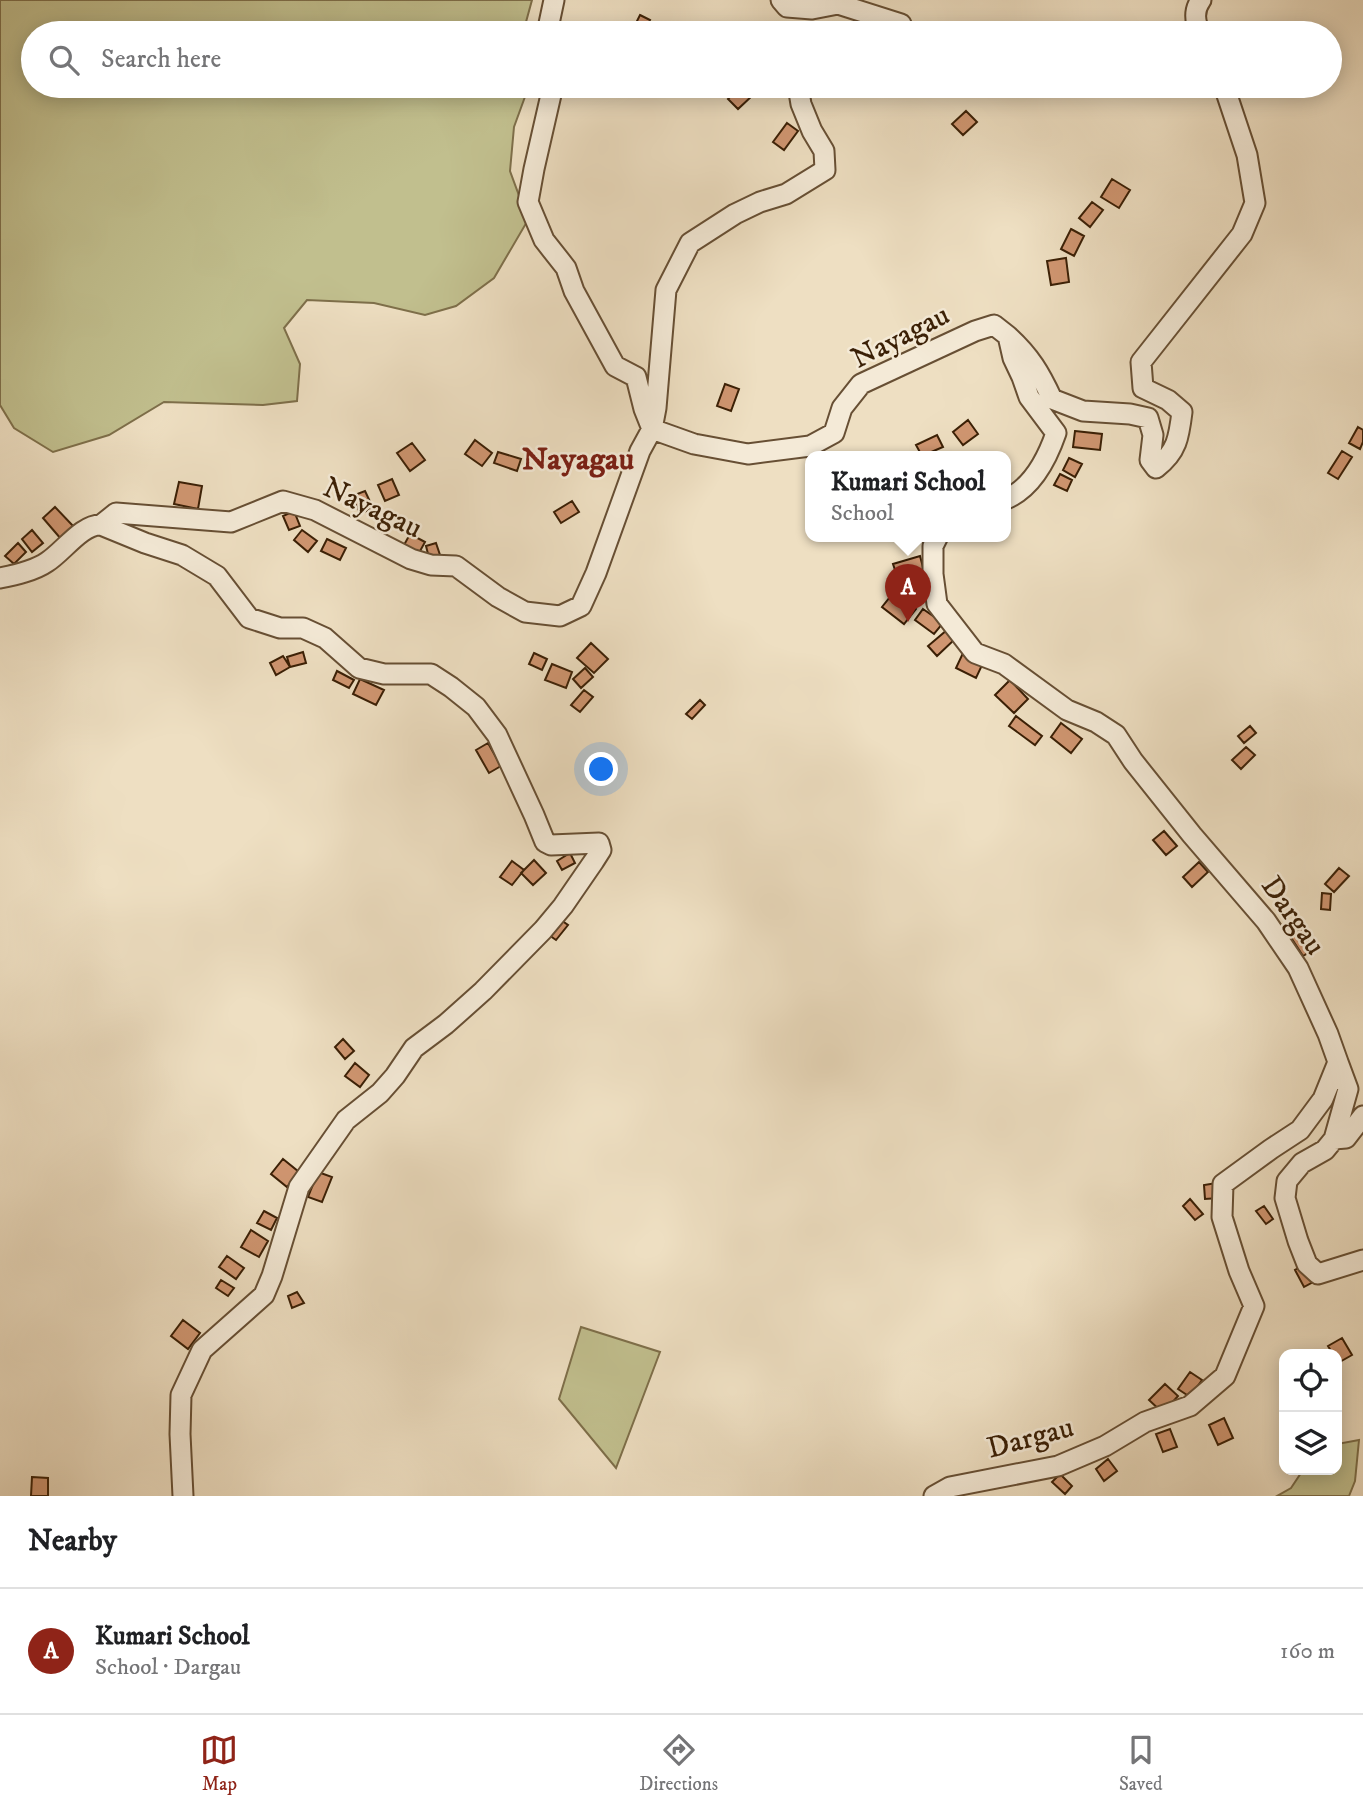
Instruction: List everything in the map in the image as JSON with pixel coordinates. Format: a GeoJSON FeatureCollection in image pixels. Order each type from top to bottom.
{"type":"FeatureCollection","features":[{"type":"Feature","properties":{"kind":"street"},"geometry":{"type":"LineString","coordinates":[[550,21],[554,0]]}},
{"type":"Feature","properties":{"kind":"street"},"geometry":{"type":"LineString","coordinates":[[781,0],[788,7],[812,9],[838,4],[892,21]]}},
{"type":"Feature","properties":{"kind":"street"},"geometry":{"type":"LineString","coordinates":[[1195,21],[1197,5],[1201,0]]}},
{"type":"Feature","properties":{"kind":"street"},"geometry":{"type":"LineString","coordinates":[[550,98],[528,202],[544,240],[566,268],[574,291],[615,366],[636,377],[652,429]]}},
{"type":"Feature","properties":{"kind":"street","name":"Nayagau"},"geometry":{"type":"LineString","coordinates":[[0,578],[47,563],[77,536],[96,524],[101,525],[116,513],[231,522],[283,501],[315,510],[411,559],[431,565],[456,566],[498,597],[525,612],[560,616],[581,606],[596,573],[640,451],[652,429],[666,289],[690,243],[735,214],[786,194],[825,170],[824,152],[812,131],[800,98]]}},
{"type":"Feature","properties":{"kind":"street"},"geometry":{"type":"LineString","coordinates":[[1007,336],[1024,350],[1038,368],[1052,399],[1083,411],[1148,418],[1153,435],[1150,460],[1156,468],[1168,459],[1179,437],[1182,412],[1168,400],[1143,388],[1141,362],[1242,234],[1255,203],[1247,155],[1228,98]]}},
{"type":"Feature","properties":{"kind":"street","name":"Nayagau"},"geometry":{"type":"LineString","coordinates":[[652,429],[694,444],[748,454],[810,446],[834,433],[842,408],[861,384],[975,331],[994,325],[1007,336]]}},
{"type":"Feature","properties":{"kind":"street"},"geometry":{"type":"LineString","coordinates":[[1007,336],[1029,397],[1056,433],[1051,450],[1034,476],[1018,494],[1011,497]]}},
{"type":"Feature","properties":{"kind":"street"},"geometry":{"type":"LineString","coordinates":[[101,525],[182,555],[217,576],[250,618],[281,628],[303,628],[324,638],[359,667],[384,674],[431,674],[476,707],[497,735],[545,842],[551,845],[598,843],[601,850],[563,906],[543,930],[483,991],[414,1048],[380,1093],[346,1120],[299,1187],[264,1296],[202,1350],[181,1395],[183,1496]]}},
{"type":"Feature","properties":{"kind":"street","name":"Dargau"},"geometry":{"type":"LineString","coordinates":[[934,1496],[950,1488],[1058,1466],[1105,1446],[1145,1422],[1190,1406],[1225,1376],[1254,1306],[1239,1271],[1222,1217],[1223,1184],[1300,1130],[1323,1099],[1338,1062],[1298,968],[1273,930],[1132,761],[1116,735],[1096,722],[1067,710],[1004,664],[975,653],[937,604],[933,574],[935,542]]}},
{"type":"Feature","properties":{"kind":"street"},"geometry":{"type":"LineString","coordinates":[[1338,1062],[1348,1089],[1334,1139],[1325,1150],[1302,1163],[1287,1181],[1285,1198],[1307,1264],[1318,1274],[1363,1260]]}},
{"type":"Feature","properties":{"kind":"street"},"geometry":{"type":"LineString","coordinates":[[1334,1139],[1346,1138],[1363,1116]]}},
{"type":"Feature","properties":{"kind":"shaded area"},"geometry":{"type":"Polygon","coordinates":[[[0,0],[532,0],[526,21],[21,21],[21,98],[525,98],[514,127],[510,171],[528,220],[494,278],[456,306],[425,315],[374,303],[307,300],[284,328],[300,364],[297,401],[263,405],[164,402],[109,435],[53,452],[14,428],[0,405],[0,0]]]}},
{"type":"Feature","properties":{"kind":"shaded area"},"geometry":{"type":"Polygon","coordinates":[[[581,1327],[660,1352],[616,1468],[559,1399],[581,1327]]]}},
{"type":"Feature","properties":{"kind":"shaded area"},"geometry":{"type":"Polygon","coordinates":[[[1359,1440],[1355,1481],[1349,1496],[1277,1496],[1291,1488],[1300,1475],[1342,1475],[1342,1443],[1359,1440]]]}},
{"type":"Feature","properties":{"kind":"building"},"geometry":{"type":"Polygon","coordinates":[[[640,15],[650,20],[649,21],[637,21],[640,15]]]}},
{"type":"Feature","properties":{"kind":"building"},"geometry":{"type":"Polygon","coordinates":[[[729,98],[750,98],[738,109],[729,98]]]}},
{"type":"Feature","properties":{"kind":"building"},"geometry":{"type":"Polygon","coordinates":[[[966,111],[977,122],[963,135],[952,124],[966,111]]]}},
{"type":"Feature","properties":{"kind":"building"},"geometry":{"type":"Polygon","coordinates":[[[787,123],[798,131],[784,150],[773,142],[787,123]]]}},
{"type":"Feature","properties":{"kind":"building"},"geometry":{"type":"Polygon","coordinates":[[[1112,179],[1130,190],[1119,208],[1101,197],[1112,179]]]}},
{"type":"Feature","properties":{"kind":"building"},"geometry":{"type":"Polygon","coordinates":[[[1092,202],[1103,210],[1090,227],[1079,218],[1092,202]]]}},
{"type":"Feature","properties":{"kind":"building"},"geometry":{"type":"Polygon","coordinates":[[[1071,229],[1084,236],[1074,256],[1061,249],[1071,229]]]}},
{"type":"Feature","properties":{"kind":"building"},"geometry":{"type":"Polygon","coordinates":[[[1066,258],[1069,282],[1051,285],[1047,261],[1066,258]]]}},
{"type":"Feature","properties":{"kind":"building"},"geometry":{"type":"Polygon","coordinates":[[[725,384],[739,389],[731,411],[717,406],[725,384]]]}},
{"type":"Feature","properties":{"kind":"building"},"geometry":{"type":"Polygon","coordinates":[[[968,420],[978,434],[963,445],[953,432],[968,420]]]}},
{"type":"Feature","properties":{"kind":"building"},"geometry":{"type":"Polygon","coordinates":[[[1358,427],[1363,430],[1360,449],[1349,443],[1358,427]]]}},
{"type":"Feature","properties":{"kind":"building"},"geometry":{"type":"Polygon","coordinates":[[[1075,431],[1102,434],[1100,450],[1073,447],[1075,431]]]}},
{"type":"Feature","properties":{"kind":"building"},"geometry":{"type":"Polygon","coordinates":[[[937,435],[943,447],[934,451],[919,451],[916,445],[937,435]]]}},
{"type":"Feature","properties":{"kind":"building"},"geometry":{"type":"Polygon","coordinates":[[[475,440],[492,453],[482,466],[465,454],[475,440]]]}},
{"type":"Feature","properties":{"kind":"building"},"geometry":{"type":"Polygon","coordinates":[[[412,443],[425,460],[410,471],[397,453],[412,443]]]}},
{"type":"Feature","properties":{"kind":"building"},"geometry":{"type":"Polygon","coordinates":[[[1342,451],[1352,457],[1338,479],[1328,473],[1342,451]]]}},
{"type":"Feature","properties":{"kind":"building"},"geometry":{"type":"Polygon","coordinates":[[[498,452],[521,459],[517,471],[494,463],[498,452]]]}},
{"type":"Feature","properties":{"kind":"building"},"geometry":{"type":"Polygon","coordinates":[[[1069,458],[1082,464],[1075,477],[1063,470],[1069,458]]]}},
{"type":"Feature","properties":{"kind":"building"},"geometry":{"type":"Polygon","coordinates":[[[1060,474],[1072,480],[1067,491],[1054,485],[1060,474]]]}},
{"type":"Feature","properties":{"kind":"building"},"geometry":{"type":"Polygon","coordinates":[[[392,479],[399,495],[385,501],[378,485],[392,479]]]}},
{"type":"Feature","properties":{"kind":"building"},"geometry":{"type":"Polygon","coordinates":[[[179,482],[202,486],[198,509],[174,504],[179,482]]]}},
{"type":"Feature","properties":{"kind":"building"},"geometry":{"type":"Polygon","coordinates":[[[365,491],[373,508],[360,514],[352,496],[365,491]]]}},
{"type":"Feature","properties":{"kind":"building"},"geometry":{"type":"Polygon","coordinates":[[[572,501],[579,512],[561,523],[554,512],[572,501]]]}},
{"type":"Feature","properties":{"kind":"building"},"geometry":{"type":"Polygon","coordinates":[[[55,507],[74,527],[61,539],[43,518],[55,507]]]}},
{"type":"Feature","properties":{"kind":"building"},"geometry":{"type":"Polygon","coordinates":[[[294,511],[300,526],[289,530],[283,516],[294,511]]]}},
{"type":"Feature","properties":{"kind":"building"},"geometry":{"type":"Polygon","coordinates":[[[32,530],[43,543],[32,552],[22,539],[32,530]]]}},
{"type":"Feature","properties":{"kind":"building"},"geometry":{"type":"Polygon","coordinates":[[[302,530],[317,541],[308,552],[294,540],[302,530]]]}},
{"type":"Feature","properties":{"kind":"building"},"geometry":{"type":"Polygon","coordinates":[[[410,534],[425,542],[419,553],[404,545],[410,534]]]}},
{"type":"Feature","properties":{"kind":"building"},"geometry":{"type":"Polygon","coordinates":[[[327,539],[346,548],[340,560],[321,551],[327,539]]]}},
{"type":"Feature","properties":{"kind":"building"},"geometry":{"type":"Polygon","coordinates":[[[18,543],[26,552],[14,564],[5,556],[18,543]]]}},
{"type":"Feature","properties":{"kind":"building"},"geometry":{"type":"Polygon","coordinates":[[[436,543],[441,558],[430,562],[426,546],[436,543]]]}},
{"type":"Feature","properties":{"kind":"building"},"geometry":{"type":"Polygon","coordinates":[[[920,556],[924,571],[898,579],[893,564],[920,556]]]}},
{"type":"Feature","properties":{"kind":"building"},"geometry":{"type":"Polygon","coordinates":[[[894,592],[916,609],[904,624],[882,607],[894,592]]]}},
{"type":"Feature","properties":{"kind":"building"},"geometry":{"type":"Polygon","coordinates":[[[923,609],[943,623],[934,634],[915,620],[923,609]]]}},
{"type":"Feature","properties":{"kind":"building"},"geometry":{"type":"Polygon","coordinates":[[[947,630],[955,639],[937,656],[928,646],[947,630]]]}},
{"type":"Feature","properties":{"kind":"building"},"geometry":{"type":"Polygon","coordinates":[[[591,643],[608,659],[594,673],[577,658],[591,643]]]}},
{"type":"Feature","properties":{"kind":"building"},"geometry":{"type":"Polygon","coordinates":[[[303,652],[306,663],[290,667],[287,657],[303,652]]]}},
{"type":"Feature","properties":{"kind":"building"},"geometry":{"type":"Polygon","coordinates":[[[534,653],[547,659],[542,670],[529,664],[534,653]]]}},
{"type":"Feature","properties":{"kind":"building"},"geometry":{"type":"Polygon","coordinates":[[[963,653],[983,663],[976,678],[956,668],[963,653]]]}},
{"type":"Feature","properties":{"kind":"building"},"geometry":{"type":"Polygon","coordinates":[[[283,656],[290,667],[276,675],[270,663],[283,656]]]}},
{"type":"Feature","properties":{"kind":"building"},"geometry":{"type":"Polygon","coordinates":[[[552,664],[572,672],[566,688],[545,680],[552,664]]]}},
{"type":"Feature","properties":{"kind":"building"},"geometry":{"type":"Polygon","coordinates":[[[585,668],[593,677],[581,688],[573,679],[585,668]]]}},
{"type":"Feature","properties":{"kind":"building"},"geometry":{"type":"Polygon","coordinates":[[[337,671],[354,680],[349,688],[333,680],[337,671]]]}},
{"type":"Feature","properties":{"kind":"building"},"geometry":{"type":"Polygon","coordinates":[[[360,679],[384,690],[376,705],[353,694],[360,679]]]}},
{"type":"Feature","properties":{"kind":"building"},"geometry":{"type":"Polygon","coordinates":[[[1010,680],[1028,699],[1014,713],[995,695],[1010,680]]]}},
{"type":"Feature","properties":{"kind":"building"},"geometry":{"type":"Polygon","coordinates":[[[584,690],[593,697],[580,712],[571,705],[584,690]]]}},
{"type":"Feature","properties":{"kind":"building"},"geometry":{"type":"Polygon","coordinates":[[[700,700],[705,705],[692,719],[686,714],[700,700]]]}},
{"type":"Feature","properties":{"kind":"building"},"geometry":{"type":"Polygon","coordinates":[[[1016,716],[1042,736],[1035,745],[1009,726],[1016,716]]]}},
{"type":"Feature","properties":{"kind":"building"},"geometry":{"type":"Polygon","coordinates":[[[1061,723],[1082,739],[1071,753],[1051,737],[1061,723]]]}},
{"type":"Feature","properties":{"kind":"building"},"geometry":{"type":"Polygon","coordinates":[[[1250,726],[1256,733],[1244,743],[1238,736],[1250,726]]]}},
{"type":"Feature","properties":{"kind":"building"},"geometry":{"type":"Polygon","coordinates":[[[488,743],[501,766],[489,773],[476,750],[488,743]]]}},
{"type":"Feature","properties":{"kind":"building"},"geometry":{"type":"Polygon","coordinates":[[[1246,747],[1255,755],[1241,769],[1232,760],[1246,747]]]}},
{"type":"Feature","properties":{"kind":"building"},"geometry":{"type":"Polygon","coordinates":[[[1164,831],[1177,846],[1166,855],[1153,840],[1164,831]]]}},
{"type":"Feature","properties":{"kind":"building"},"geometry":{"type":"Polygon","coordinates":[[[570,853],[575,863],[562,870],[557,861],[570,853]]]}},
{"type":"Feature","properties":{"kind":"building"},"geometry":{"type":"Polygon","coordinates":[[[534,860],[546,873],[533,885],[521,873],[534,860]]]}},
{"type":"Feature","properties":{"kind":"building"},"geometry":{"type":"Polygon","coordinates":[[[512,861],[524,870],[512,885],[500,877],[512,861]]]}},
{"type":"Feature","properties":{"kind":"building"},"geometry":{"type":"Polygon","coordinates":[[[1199,862],[1208,872],[1192,887],[1183,877],[1199,862]]]}},
{"type":"Feature","properties":{"kind":"building"},"geometry":{"type":"Polygon","coordinates":[[[1339,868],[1349,876],[1334,892],[1325,884],[1339,868]]]}},
{"type":"Feature","properties":{"kind":"building"},"geometry":{"type":"Polygon","coordinates":[[[1322,893],[1331,894],[1330,910],[1321,909],[1322,893]]]}},
{"type":"Feature","properties":{"kind":"building"},"geometry":{"type":"Polygon","coordinates":[[[561,920],[568,925],[556,940],[549,935],[561,920]]]}},
{"type":"Feature","properties":{"kind":"building"},"geometry":{"type":"Polygon","coordinates":[[[1301,928],[1315,949],[1303,956],[1290,936],[1301,928]]]}},
{"type":"Feature","properties":{"kind":"building"},"geometry":{"type":"Polygon","coordinates":[[[343,1039],[354,1051],[345,1059],[335,1047],[343,1039]]]}},
{"type":"Feature","properties":{"kind":"building"},"geometry":{"type":"Polygon","coordinates":[[[355,1063],[369,1075],[360,1087],[345,1076],[355,1063]]]}},
{"type":"Feature","properties":{"kind":"building"},"geometry":{"type":"Polygon","coordinates":[[[283,1159],[299,1172],[287,1187],[271,1174],[283,1159]]]}},
{"type":"Feature","properties":{"kind":"building"},"geometry":{"type":"Polygon","coordinates":[[[318,1172],[332,1177],[322,1202],[308,1197],[318,1172]]]}},
{"type":"Feature","properties":{"kind":"building"},"geometry":{"type":"Polygon","coordinates":[[[1217,1183],[1219,1198],[1205,1199],[1204,1185],[1217,1183]]]}},
{"type":"Feature","properties":{"kind":"building"},"geometry":{"type":"Polygon","coordinates":[[[1190,1199],[1203,1214],[1195,1220],[1183,1206],[1190,1199]]]}},
{"type":"Feature","properties":{"kind":"building"},"geometry":{"type":"Polygon","coordinates":[[[1264,1206],[1273,1219],[1266,1224],[1256,1211],[1264,1206]]]}},
{"type":"Feature","properties":{"kind":"building"},"geometry":{"type":"Polygon","coordinates":[[[264,1211],[277,1218],[271,1230],[257,1223],[264,1211]]]}},
{"type":"Feature","properties":{"kind":"building"},"geometry":{"type":"Polygon","coordinates":[[[251,1230],[268,1241],[259,1257],[241,1247],[251,1230]]]}},
{"type":"Feature","properties":{"kind":"building"},"geometry":{"type":"Polygon","coordinates":[[[227,1256],[244,1268],[236,1279],[219,1267],[227,1256]]]}},
{"type":"Feature","properties":{"kind":"building"},"geometry":{"type":"Polygon","coordinates":[[[1304,1265],[1313,1282],[1304,1287],[1295,1270],[1304,1265]]]}},
{"type":"Feature","properties":{"kind":"building"},"geometry":{"type":"Polygon","coordinates":[[[221,1280],[234,1288],[228,1296],[216,1288],[221,1280]]]}},
{"type":"Feature","properties":{"kind":"building"},"geometry":{"type":"Polygon","coordinates":[[[297,1292],[304,1303],[292,1308],[288,1296],[297,1292]]]}},
{"type":"Feature","properties":{"kind":"building"},"geometry":{"type":"Polygon","coordinates":[[[183,1320],[200,1333],[188,1349],[171,1336],[183,1320]]]}},
{"type":"Feature","properties":{"kind":"building"},"geometry":{"type":"Polygon","coordinates":[[[1342,1338],[1352,1355],[1342,1361],[1342,1349],[1330,1349],[1328,1346],[1342,1338]]]}},
{"type":"Feature","properties":{"kind":"building"},"geometry":{"type":"Polygon","coordinates":[[[1190,1372],[1202,1380],[1190,1397],[1178,1389],[1190,1372]]]}},
{"type":"Feature","properties":{"kind":"building"},"geometry":{"type":"Polygon","coordinates":[[[1165,1384],[1178,1396],[1163,1413],[1149,1400],[1165,1384]]]}},
{"type":"Feature","properties":{"kind":"building"},"geometry":{"type":"Polygon","coordinates":[[[1224,1418],[1233,1438],[1218,1445],[1209,1425],[1224,1418]]]}},
{"type":"Feature","properties":{"kind":"building"},"geometry":{"type":"Polygon","coordinates":[[[1170,1429],[1177,1447],[1163,1452],[1156,1434],[1170,1429]]]}},
{"type":"Feature","properties":{"kind":"building"},"geometry":{"type":"Polygon","coordinates":[[[1108,1459],[1117,1471],[1104,1481],[1096,1469],[1108,1459]]]}},
{"type":"Feature","properties":{"kind":"building"},"geometry":{"type":"Polygon","coordinates":[[[1060,1474],[1072,1486],[1065,1494],[1052,1482],[1060,1474]]]}},
{"type":"Feature","properties":{"kind":"building"},"geometry":{"type":"Polygon","coordinates":[[[32,1477],[48,1478],[48,1496],[31,1496],[32,1477]]]}},
{"type":"Feature","properties":{"kind":"place","name":"Kumari School"},"geometry":{"type":"Point","coordinates":[908,622]}},
{"type":"Feature","properties":{"kind":"district","name":"Nayagau"},"geometry":{"type":"Point","coordinates":[578,458]}}]}
